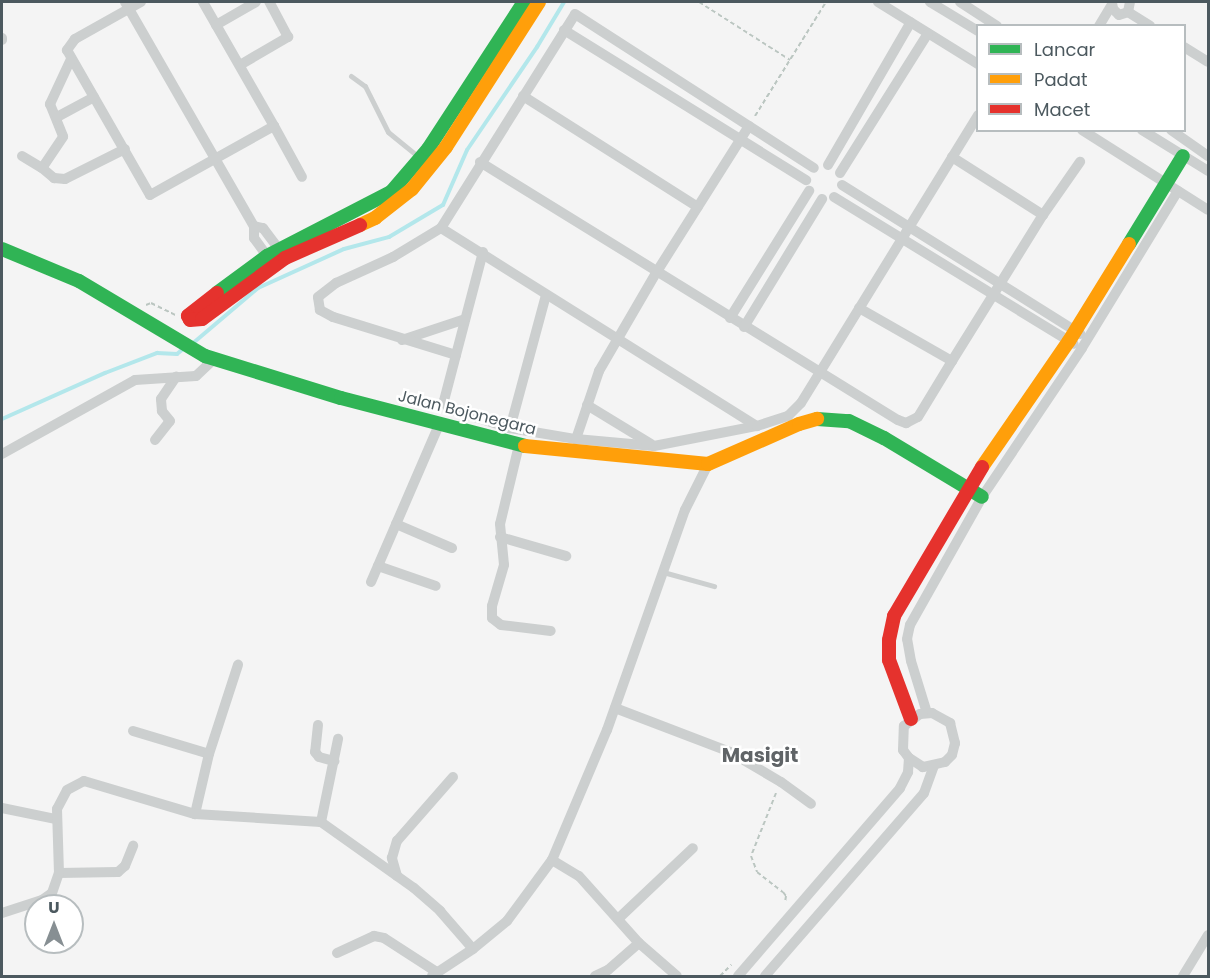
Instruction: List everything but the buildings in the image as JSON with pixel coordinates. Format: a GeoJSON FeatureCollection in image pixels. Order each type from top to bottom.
{"type":"FeatureCollection","features":[{"type":"Feature","properties":{"kind":"street"},"geometry":{"type":"LineString","coordinates":[[141,2],[127,5],[75,39],[67,50],[150,195],[274,126]]}},
{"type":"Feature","properties":{"kind":"street"},"geometry":{"type":"LineString","coordinates":[[203,2],[302,177]]}},
{"type":"Feature","properties":{"kind":"street"},"geometry":{"type":"LineString","coordinates":[[216,25],[256,2]]}},
{"type":"Feature","properties":{"kind":"street"},"geometry":{"type":"LineString","coordinates":[[240,65],[288,37],[269,2]]}},
{"type":"Feature","properties":{"kind":"street"},"geometry":{"type":"LineString","coordinates":[[408,184],[421,159],[524,2]]}},
{"type":"Feature","properties":{"kind":"street"},"geometry":{"type":"LineString","coordinates":[[189,316],[194,321],[202,320],[276,257],[375,218],[446,147],[540,2]]}},
{"type":"Feature","properties":{"kind":"street"},"geometry":{"type":"LineString","coordinates":[[878,2],[976,63]]}},
{"type":"Feature","properties":{"kind":"street"},"geometry":{"type":"LineString","coordinates":[[930,2],[976,30]]}},
{"type":"Feature","properties":{"kind":"street"},"geometry":{"type":"LineString","coordinates":[[960,2],[994,24]]}},
{"type":"Feature","properties":{"kind":"street"},"geometry":{"type":"LineString","coordinates":[[1112,4],[1115,12],[1128,9]]}},
{"type":"Feature","properties":{"kind":"street"},"geometry":{"type":"LineString","coordinates":[[1101,24],[1112,4]]}},
{"type":"Feature","properties":{"kind":"street"},"geometry":{"type":"LineString","coordinates":[[127,5],[254,226],[254,238],[276,257]]}},
{"type":"Feature","properties":{"kind":"street"},"geometry":{"type":"LineString","coordinates":[[1119,24],[1128,9]]}},
{"type":"Feature","properties":{"kind":"street"},"geometry":{"type":"LineString","coordinates":[[1128,9],[1147,24]]}},
{"type":"Feature","properties":{"kind":"street"},"geometry":{"type":"LineString","coordinates":[[456,355],[402,340],[320,310],[318,297],[336,283],[393,257],[441,228],[480,162],[575,14],[814,168],[828,165],[840,173]]}},
{"type":"Feature","properties":{"kind":"street"},"geometry":{"type":"LineString","coordinates":[[828,165],[911,22]]}},
{"type":"Feature","properties":{"kind":"street"},"geometry":{"type":"LineString","coordinates":[[564,30],[740,139],[808,186],[992,294],[1079,340]]}},
{"type":"Feature","properties":{"kind":"street"},"geometry":{"type":"LineString","coordinates":[[928,33],[840,173],[842,185],[999,282],[1079,340]]}},
{"type":"Feature","properties":{"kind":"street"},"geometry":{"type":"LineString","coordinates":[[1186,49],[1209,62]]}},
{"type":"Feature","properties":{"kind":"street"},"geometry":{"type":"LineString","coordinates":[[42,168],[63,137],[50,104],[71,59]]}},
{"type":"Feature","properties":{"kind":"street"},"geometry":{"type":"LineString","coordinates":[[522,96],[698,207]]}},
{"type":"Feature","properties":{"kind":"street"},"geometry":{"type":"LineString","coordinates":[[57,117],[94,97]]}},
{"type":"Feature","properties":{"kind":"street"},"geometry":{"type":"LineString","coordinates":[[483,252],[444,395],[444,404],[449,409],[510,428],[654,446],[757,426],[788,416],[801,403],[976,119]]}},
{"type":"Feature","properties":{"kind":"street"},"geometry":{"type":"LineString","coordinates":[[576,438],[600,370],[656,273],[749,126]]}},
{"type":"Feature","properties":{"kind":"street"},"geometry":{"type":"LineString","coordinates":[[1085,132],[1209,210]]}},
{"type":"Feature","properties":{"kind":"street"},"geometry":{"type":"LineString","coordinates":[[1145,132],[1209,171]]}},
{"type":"Feature","properties":{"kind":"street"},"geometry":{"type":"LineString","coordinates":[[1174,132],[1209,156]]}},
{"type":"Feature","properties":{"kind":"street"},"geometry":{"type":"LineString","coordinates":[[22,156],[54,178],[65,179],[125,148]]}},
{"type":"Feature","properties":{"kind":"street"},"geometry":{"type":"LineString","coordinates":[[927,713],[910,661],[907,639],[910,625],[982,497],[1172,187],[1184,156]]}},
{"type":"Feature","properties":{"kind":"street"},"geometry":{"type":"LineString","coordinates":[[952,157],[1042,215]]}},
{"type":"Feature","properties":{"kind":"street"},"geometry":{"type":"LineString","coordinates":[[480,162],[744,327],[906,423],[918,417],[999,282],[1042,215],[1080,162]]}},
{"type":"Feature","properties":{"kind":"street"},"geometry":{"type":"LineString","coordinates":[[730,318],[808,186],[814,168]]}},
{"type":"Feature","properties":{"kind":"street"},"geometry":{"type":"LineString","coordinates":[[744,327],[828,198],[842,185]]}},
{"type":"Feature","properties":{"kind":"street"},"geometry":{"type":"LineString","coordinates":[[441,228],[483,252],[546,295],[757,426]]}},
{"type":"Feature","properties":{"kind":"street","name":"Jalan Bojonegara"},"geometry":{"type":"LineString","coordinates":[[2,249],[79,281],[210,358],[439,425],[519,445],[708,464],[799,424],[823,418],[849,421],[982,497]]}},
{"type":"Feature","properties":{"kind":"street"},"geometry":{"type":"LineString","coordinates":[[510,428],[546,295]]}},
{"type":"Feature","properties":{"kind":"street"},"geometry":{"type":"LineString","coordinates":[[859,308],[952,361]]}},
{"type":"Feature","properties":{"kind":"street"},"geometry":{"type":"LineString","coordinates":[[402,340],[465,319]]}},
{"type":"Feature","properties":{"kind":"street"},"geometry":{"type":"LineString","coordinates":[[911,719],[889,660],[889,640],[894,616],[968,489],[1079,340]]}},
{"type":"Feature","properties":{"kind":"street"},"geometry":{"type":"LineString","coordinates":[[2,454],[135,380],[196,376],[210,358]]}},
{"type":"Feature","properties":{"kind":"street"},"geometry":{"type":"LineString","coordinates":[[155,440],[170,421],[162,411],[161,399],[176,377]]}},
{"type":"Feature","properties":{"kind":"street"},"geometry":{"type":"LineString","coordinates":[[587,405],[654,446]]}},
{"type":"Feature","properties":{"kind":"street"},"geometry":{"type":"LineString","coordinates":[[371,582],[439,425]]}},
{"type":"Feature","properties":{"kind":"street"},"geometry":{"type":"LineString","coordinates":[[519,445],[500,524],[504,566],[492,606],[492,618],[501,625],[551,631]]}},
{"type":"Feature","properties":{"kind":"street"},"geometry":{"type":"LineString","coordinates":[[338,953],[374,936],[384,938],[435,975],[473,949],[507,921],[552,860],[615,708],[685,510],[708,464]]}},
{"type":"Feature","properties":{"kind":"street"},"geometry":{"type":"LineString","coordinates":[[396,524],[452,548]]}},
{"type":"Feature","properties":{"kind":"street"},"geometry":{"type":"LineString","coordinates":[[500,537],[566,556]]}},
{"type":"Feature","properties":{"kind":"street"},"geometry":{"type":"LineString","coordinates":[[378,567],[436,586]]}},
{"type":"Feature","properties":{"kind":"street"},"geometry":{"type":"LineString","coordinates":[[195,814],[208,754],[238,665]]}},
{"type":"Feature","properties":{"kind":"street"},"geometry":{"type":"LineString","coordinates":[[615,708],[730,752],[781,782],[811,804]]}},
{"type":"Feature","properties":{"kind":"street"},"geometry":{"type":"LineString","coordinates":[[927,713],[941,716],[954,730],[955,743],[952,755],[945,762],[923,767],[909,758],[903,750],[902,740],[904,726],[911,719],[927,713]]}},
{"type":"Feature","properties":{"kind":"street"},"geometry":{"type":"LineString","coordinates":[[318,725],[315,752],[319,757],[334,761]]}},
{"type":"Feature","properties":{"kind":"street"},"geometry":{"type":"LineString","coordinates":[[133,731],[208,754]]}},
{"type":"Feature","properties":{"kind":"street"},"geometry":{"type":"LineString","coordinates":[[321,822],[338,739]]}},
{"type":"Feature","properties":{"kind":"street"},"geometry":{"type":"LineString","coordinates":[[738,976],[900,788],[908,772],[909,758]]}},
{"type":"Feature","properties":{"kind":"street"},"geometry":{"type":"LineString","coordinates":[[765,976],[924,794],[934,766]]}},
{"type":"Feature","properties":{"kind":"street"},"geometry":{"type":"LineString","coordinates":[[397,876],[392,858],[397,841],[453,777]]}},
{"type":"Feature","properties":{"kind":"street"},"geometry":{"type":"LineString","coordinates":[[2,913],[42,900],[52,893],[59,873],[55,819],[62,796],[74,785],[84,781],[195,814],[321,822],[397,876],[440,911],[473,949]]}},
{"type":"Feature","properties":{"kind":"street"},"geometry":{"type":"LineString","coordinates":[[2,808],[55,819]]}},
{"type":"Feature","properties":{"kind":"street"},"geometry":{"type":"LineString","coordinates":[[59,873],[118,872],[124,866],[133,846]]}},
{"type":"Feature","properties":{"kind":"street"},"geometry":{"type":"LineString","coordinates":[[618,919],[693,848]]}},
{"type":"Feature","properties":{"kind":"street"},"geometry":{"type":"LineString","coordinates":[[552,860],[579,876],[639,943],[677,976]]}},
{"type":"Feature","properties":{"kind":"street"},"geometry":{"type":"LineString","coordinates":[[1183,976],[1209,935]]}},
{"type":"Feature","properties":{"kind":"street"},"geometry":{"type":"LineString","coordinates":[[595,976],[608,970],[639,943]]}},
{"type":"Feature","properties":{"kind":"lane"},"geometry":{"type":"LineString","coordinates":[[351,76],[365,86],[388,132],[421,159]]}},
{"type":"Feature","properties":{"kind":"lane"},"geometry":{"type":"LineString","coordinates":[[663,572],[714,586]]}},
{"type":"Feature","properties":{"kind":"path"},"geometry":{"type":"LineString","coordinates":[[699,2],[790,60]]}},
{"type":"Feature","properties":{"kind":"path"},"geometry":{"type":"LineString","coordinates":[[749,126],[826,2]]}},
{"type":"Feature","properties":{"kind":"path"},"geometry":{"type":"LineString","coordinates":[[129,311],[151,303],[180,317],[189,316]]}},
{"type":"Feature","properties":{"kind":"path"},"geometry":{"type":"LineString","coordinates":[[781,782],[751,856],[757,872],[786,896],[782,910]]}},
{"type":"Feature","properties":{"kind":"path"},"geometry":{"type":"LineString","coordinates":[[720,976],[735,960]]}},
{"type":"Feature","properties":{"kind":"waterway"},"geometry":{"type":"LineString","coordinates":[[192,344],[258,288],[344,249],[389,237],[443,205],[467,150],[537,47],[564,2]]}},
{"type":"Feature","properties":{"kind":"waterway"},"geometry":{"type":"LineString","coordinates":[[2,419],[105,373],[157,353],[177,354],[183,349]]}},
{"type":"Feature","properties":{"kind":"traffic: fast"},"geometry":{"type":"LineString","coordinates":[[217,293],[267,256],[391,192],[428,149],[524,2]]}},
{"type":"Feature","properties":{"kind":"traffic: fast"},"geometry":{"type":"LineString","coordinates":[[1129,244],[1183,156]]}},
{"type":"Feature","properties":{"kind":"traffic: fast"},"geometry":{"type":"LineString","coordinates":[[2,249],[79,281],[205,356],[341,398],[525,446]]}},
{"type":"Feature","properties":{"kind":"traffic: fast"},"geometry":{"type":"LineString","coordinates":[[817,419],[849,421],[884,438],[982,497]]}},
{"type":"Feature","properties":{"kind":"traffic: slow"},"geometry":{"type":"LineString","coordinates":[[360,225],[375,218],[412,189],[446,147],[539,2]]}},
{"type":"Feature","properties":{"kind":"traffic: slow"},"geometry":{"type":"LineString","coordinates":[[982,467],[1069,341],[1129,244]]}},
{"type":"Feature","properties":{"kind":"traffic: slow"},"geometry":{"type":"LineString","coordinates":[[525,446],[708,464],[799,424],[817,419]]}},
{"type":"Feature","properties":{"kind":"traffic: jam"},"geometry":{"type":"LineString","coordinates":[[217,293],[188,316],[190,320],[202,319],[285,258],[360,225]]}},
{"type":"Feature","properties":{"kind":"traffic: jam"},"geometry":{"type":"LineString","coordinates":[[911,719],[889,660],[889,640],[894,616],[982,467]]}},
{"type":"Feature","properties":{"kind":"district","name":"Masigit"},"geometry":{"type":"Point","coordinates":[760,755]}}]}
